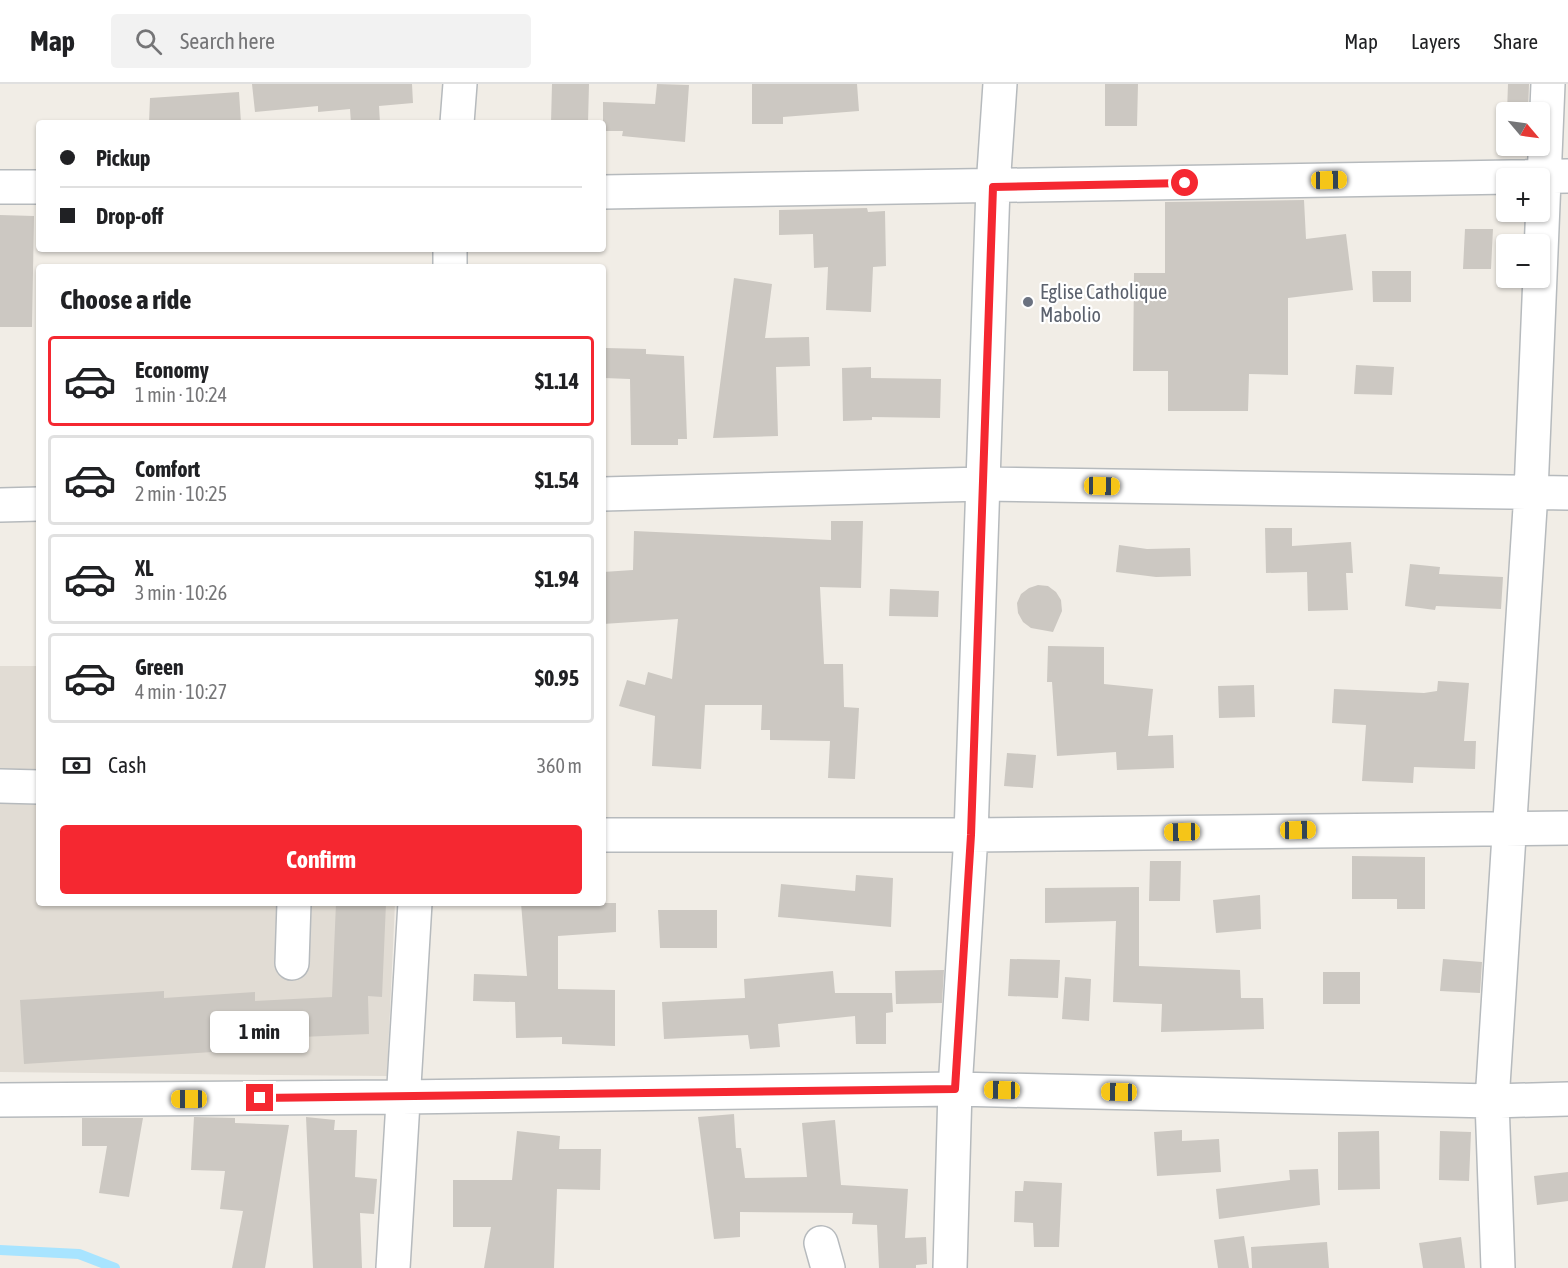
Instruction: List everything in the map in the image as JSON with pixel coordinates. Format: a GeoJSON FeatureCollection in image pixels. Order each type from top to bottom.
{"type":"FeatureCollection","features":[{"type":"Feature","properties":{"kind":"street"},"geometry":{"type":"LineString","coordinates":[[457,120],[460,84]]}},
{"type":"Feature","properties":{"kind":"street"},"geometry":{"type":"LineString","coordinates":[[950,1268],[955,1089],[971,835],[993,187],[1000,84]]}},
{"type":"Feature","properties":{"kind":"street"},"geometry":{"type":"LineString","coordinates":[[1498,1268],[1492,1101],[1531,492],[1556,176],[1548,84]]}},
{"type":"Feature","properties":{"kind":"street"},"geometry":{"type":"LineString","coordinates":[[606,192],[1556,176]]}},
{"type":"Feature","properties":{"kind":"street"},"geometry":{"type":"LineString","coordinates":[[0,187],[36,187]]}},
{"type":"Feature","properties":{"kind":"street"},"geometry":{"type":"LineString","coordinates":[[606,494],[983,484],[1568,493]]}},
{"type":"Feature","properties":{"kind":"street"},"geometry":{"type":"LineString","coordinates":[[0,505],[36,504]]}},
{"type":"Feature","properties":{"kind":"street"},"geometry":{"type":"LineString","coordinates":[[0,786],[36,787]]}},
{"type":"Feature","properties":{"kind":"street"},"geometry":{"type":"LineString","coordinates":[[606,835],[971,835],[1568,828]]}},
{"type":"Feature","properties":{"kind":"street"},"geometry":{"type":"LineString","coordinates":[[292,963],[294,906]]}},
{"type":"Feature","properties":{"kind":"street"},"geometry":{"type":"LineString","coordinates":[[393,1268],[415,906]]}},
{"type":"Feature","properties":{"kind":"street"},"geometry":{"type":"LineString","coordinates":[[0,1100],[955,1089],[1492,1101],[1568,1099]]}},
{"type":"Feature","properties":{"kind":"shaded area"},"geometry":{"type":"Polygon","coordinates":[[[0,666],[36,666],[36,906],[395,906],[387,1076],[0,1072],[0,666]]]}},
{"type":"Feature","properties":{"kind":"building"},"geometry":{"type":"Polygon","coordinates":[[[252,84],[412,84],[413,103],[379,106],[380,120],[351,120],[350,109],[318,112],[318,106],[255,112],[252,84]]]}},
{"type":"Feature","properties":{"kind":"building"},"geometry":{"type":"Polygon","coordinates":[[[552,84],[589,84],[588,120],[551,120],[552,84]]]}},
{"type":"Feature","properties":{"kind":"building"},"geometry":{"type":"Polygon","coordinates":[[[657,84],[689,85],[685,142],[622,136],[623,131],[606,131],[606,120],[603,120],[603,102],[655,104],[657,84]]]}},
{"type":"Feature","properties":{"kind":"building"},"geometry":{"type":"Polygon","coordinates":[[[752,84],[857,84],[859,111],[783,117],[783,124],[752,124],[752,84]]]}},
{"type":"Feature","properties":{"kind":"building"},"geometry":{"type":"Polygon","coordinates":[[[1105,84],[1138,84],[1137,126],[1105,126],[1105,84]]]}},
{"type":"Feature","properties":{"kind":"building"},"geometry":{"type":"Polygon","coordinates":[[[1508,84],[1529,84],[1528,102],[1507,102],[1508,84]]]}},
{"type":"Feature","properties":{"kind":"building"},"geometry":{"type":"Polygon","coordinates":[[[239,92],[241,120],[149,120],[150,98],[239,92]]]}},
{"type":"Feature","properties":{"kind":"building"},"geometry":{"type":"Polygon","coordinates":[[[1304,200],[1306,239],[1346,234],[1353,290],[1288,298],[1288,375],[1249,374],[1248,411],[1168,411],[1168,371],[1133,371],[1134,273],[1165,273],[1165,202],[1304,200]]]}},
{"type":"Feature","properties":{"kind":"building"},"geometry":{"type":"Polygon","coordinates":[[[867,208],[868,212],[885,211],[886,266],[873,267],[871,312],[826,310],[828,267],[814,268],[813,234],[779,235],[779,210],[867,208]]]}},
{"type":"Feature","properties":{"kind":"building"},"geometry":{"type":"Polygon","coordinates":[[[0,215],[34,216],[32,327],[0,327],[0,215]]]}},
{"type":"Feature","properties":{"kind":"building"},"geometry":{"type":"Polygon","coordinates":[[[1465,229],[1493,229],[1491,269],[1463,269],[1465,229]]]}},
{"type":"Feature","properties":{"kind":"building"},"geometry":{"type":"Polygon","coordinates":[[[1372,271],[1411,271],[1411,302],[1373,302],[1372,271]]]}},
{"type":"Feature","properties":{"kind":"building"},"geometry":{"type":"Polygon","coordinates":[[[734,278],[772,284],[765,338],[809,337],[810,366],[776,367],[778,436],[713,438],[734,278]]]}},
{"type":"Feature","properties":{"kind":"building"},"geometry":{"type":"Polygon","coordinates":[[[606,348],[646,349],[646,354],[684,356],[687,439],[678,439],[678,445],[631,445],[630,379],[606,378],[606,348]]]}},
{"type":"Feature","properties":{"kind":"building"},"geometry":{"type":"Polygon","coordinates":[[[1356,365],[1394,367],[1392,395],[1354,394],[1356,365]]]}},
{"type":"Feature","properties":{"kind":"building"},"geometry":{"type":"Polygon","coordinates":[[[871,367],[871,378],[941,379],[940,418],[872,417],[872,420],[843,421],[842,368],[871,367]]]}},
{"type":"Feature","properties":{"kind":"building"},"geometry":{"type":"Polygon","coordinates":[[[831,521],[863,521],[861,588],[820,587],[824,664],[843,664],[844,707],[859,708],[855,779],[828,778],[830,741],[770,740],[770,730],[761,730],[762,705],[705,705],[701,769],[652,766],[655,716],[619,706],[627,680],[645,685],[648,672],[672,679],[678,619],[606,624],[606,572],[633,570],[634,531],[831,540],[831,521]]]}},
{"type":"Feature","properties":{"kind":"building"},"geometry":{"type":"Polygon","coordinates":[[[1265,528],[1292,528],[1292,546],[1351,542],[1353,573],[1346,573],[1348,610],[1308,611],[1307,572],[1266,573],[1265,528]]]}},
{"type":"Feature","properties":{"kind":"building"},"geometry":{"type":"Polygon","coordinates":[[[1119,545],[1147,549],[1190,548],[1191,576],[1156,577],[1116,572],[1119,545]]]}},
{"type":"Feature","properties":{"kind":"building"},"geometry":{"type":"Polygon","coordinates":[[[1410,564],[1440,567],[1439,574],[1503,577],[1501,609],[1436,606],[1435,610],[1405,606],[1410,564]]]}},
{"type":"Feature","properties":{"kind":"building"},"geometry":{"type":"Polygon","coordinates":[[[1038,585],[1048,586],[1061,600],[1062,611],[1053,632],[1031,628],[1023,622],[1018,613],[1017,603],[1021,594],[1038,585]]]}},
{"type":"Feature","properties":{"kind":"building"},"geometry":{"type":"Polygon","coordinates":[[[890,589],[939,591],[938,617],[889,616],[890,589]]]}},
{"type":"Feature","properties":{"kind":"building"},"geometry":{"type":"Polygon","coordinates":[[[1048,646],[1104,647],[1104,684],[1153,689],[1148,736],[1173,735],[1174,768],[1117,770],[1116,752],[1057,756],[1052,682],[1047,682],[1048,646]]]}},
{"type":"Feature","properties":{"kind":"building"},"geometry":{"type":"Polygon","coordinates":[[[1438,681],[1469,683],[1464,741],[1476,741],[1475,769],[1414,767],[1413,783],[1362,781],[1366,725],[1332,723],[1334,689],[1424,693],[1437,691],[1438,681]]]}},
{"type":"Feature","properties":{"kind":"building"},"geometry":{"type":"Polygon","coordinates":[[[1254,685],[1255,717],[1219,718],[1218,686],[1254,685]]]}},
{"type":"Feature","properties":{"kind":"building"},"geometry":{"type":"Polygon","coordinates":[[[1007,753],[1036,755],[1033,788],[1004,786],[1007,753]]]}},
{"type":"Feature","properties":{"kind":"building"},"geometry":{"type":"Polygon","coordinates":[[[1352,856],[1425,857],[1425,909],[1397,909],[1397,899],[1352,899],[1352,856]]]}},
{"type":"Feature","properties":{"kind":"building"},"geometry":{"type":"Polygon","coordinates":[[[1150,861],[1181,861],[1180,901],[1149,901],[1150,861]]]}},
{"type":"Feature","properties":{"kind":"building"},"geometry":{"type":"Polygon","coordinates":[[[856,875],[893,878],[891,927],[778,917],[781,884],[855,891],[856,875]]]}},
{"type":"Feature","properties":{"kind":"building"},"geometry":{"type":"Polygon","coordinates":[[[1139,887],[1139,966],[1240,970],[1241,998],[1263,998],[1264,1029],[1161,1032],[1162,1004],[1113,1002],[1116,921],[1045,923],[1045,888],[1139,887]]]}},
{"type":"Feature","properties":{"kind":"building"},"geometry":{"type":"Polygon","coordinates":[[[1260,895],[1261,929],[1216,933],[1213,900],[1260,895]]]}},
{"type":"Feature","properties":{"kind":"building"},"geometry":{"type":"Polygon","coordinates":[[[606,903],[616,903],[616,932],[558,936],[558,989],[615,990],[615,1046],[562,1044],[562,1037],[516,1038],[515,1002],[473,1001],[474,974],[527,976],[521,906],[606,906],[606,903]]]}},
{"type":"Feature","properties":{"kind":"building"},"geometry":{"type":"Polygon","coordinates":[[[336,906],[386,906],[382,997],[368,996],[369,1034],[257,1039],[258,1049],[24,1064],[20,1000],[164,991],[164,998],[255,992],[255,1001],[332,997],[336,906]]]}},
{"type":"Feature","properties":{"kind":"building"},"geometry":{"type":"Polygon","coordinates":[[[658,910],[717,910],[717,948],[660,948],[658,910]]]}},
{"type":"Feature","properties":{"kind":"building"},"geometry":{"type":"Polygon","coordinates":[[[1010,959],[1060,960],[1058,998],[1008,996],[1010,959]]]}},
{"type":"Feature","properties":{"kind":"building"},"geometry":{"type":"Polygon","coordinates":[[[1443,959],[1482,962],[1480,993],[1440,991],[1443,959]]]}},
{"type":"Feature","properties":{"kind":"building"},"geometry":{"type":"Polygon","coordinates":[[[944,970],[942,1003],[896,1004],[895,971],[944,970]]]}},
{"type":"Feature","properties":{"kind":"building"},"geometry":{"type":"Polygon","coordinates":[[[833,971],[835,993],[892,993],[893,1012],[886,1013],[886,1044],[856,1044],[855,1016],[778,1024],[780,1047],[750,1049],[748,1035],[664,1039],[662,1002],[745,998],[744,979],[833,971]]]}},
{"type":"Feature","properties":{"kind":"building"},"geometry":{"type":"Polygon","coordinates":[[[1323,972],[1360,972],[1360,1004],[1323,1004],[1323,972]]]}},
{"type":"Feature","properties":{"kind":"building"},"geometry":{"type":"Polygon","coordinates":[[[1065,977],[1091,979],[1089,1021],[1062,1019],[1065,977]]]}},
{"type":"Feature","properties":{"kind":"building"},"geometry":{"type":"Polygon","coordinates":[[[734,1114],[736,1148],[741,1148],[745,1178],[807,1177],[802,1123],[835,1120],[841,1185],[908,1189],[905,1238],[926,1237],[927,1264],[916,1265],[916,1268],[879,1268],[877,1225],[852,1224],[853,1213],[740,1212],[740,1237],[714,1239],[698,1117],[734,1114]]]}},
{"type":"Feature","properties":{"kind":"building"},"geometry":{"type":"Polygon","coordinates":[[[194,1117],[235,1118],[235,1123],[289,1125],[265,1268],[232,1268],[243,1211],[220,1209],[225,1171],[191,1170],[194,1117]]]}},
{"type":"Feature","properties":{"kind":"building"},"geometry":{"type":"Polygon","coordinates":[[[306,1117],[335,1120],[334,1130],[357,1130],[355,1177],[377,1179],[374,1214],[360,1213],[362,1268],[313,1268],[306,1117]]]}},
{"type":"Feature","properties":{"kind":"building"},"geometry":{"type":"Polygon","coordinates":[[[82,1118],[143,1118],[129,1197],[99,1193],[107,1146],[82,1146],[82,1118]]]}},
{"type":"Feature","properties":{"kind":"building"},"geometry":{"type":"Polygon","coordinates":[[[1182,1130],[1182,1141],[1219,1139],[1221,1172],[1157,1176],[1154,1132],[1182,1130]]]}},
{"type":"Feature","properties":{"kind":"building"},"geometry":{"type":"Polygon","coordinates":[[[517,1131],[560,1136],[559,1149],[601,1149],[600,1190],[557,1189],[554,1268],[484,1268],[491,1227],[453,1227],[453,1180],[512,1180],[517,1131]]]}},
{"type":"Feature","properties":{"kind":"building"},"geometry":{"type":"Polygon","coordinates":[[[1379,1131],[1380,1189],[1338,1190],[1338,1132],[1379,1131]]]}},
{"type":"Feature","properties":{"kind":"building"},"geometry":{"type":"Polygon","coordinates":[[[1440,1131],[1471,1132],[1469,1181],[1439,1180],[1440,1131]]]}},
{"type":"Feature","properties":{"kind":"building"},"geometry":{"type":"Polygon","coordinates":[[[1318,1169],[1320,1205],[1219,1219],[1216,1189],[1290,1180],[1289,1170],[1318,1169]]]}},
{"type":"Feature","properties":{"kind":"building"},"geometry":{"type":"Polygon","coordinates":[[[1568,1172],[1568,1201],[1537,1205],[1534,1176],[1568,1172]]]}},
{"type":"Feature","properties":{"kind":"building"},"geometry":{"type":"Polygon","coordinates":[[[1024,1181],[1062,1183],[1059,1247],[1034,1247],[1033,1223],[1014,1222],[1015,1191],[1023,1191],[1024,1181]]]}},
{"type":"Feature","properties":{"kind":"building"},"geometry":{"type":"Polygon","coordinates":[[[1244,1236],[1249,1268],[1218,1268],[1214,1240],[1244,1236]]]}},
{"type":"Feature","properties":{"kind":"building"},"geometry":{"type":"Polygon","coordinates":[[[1461,1237],[1465,1268],[1423,1268],[1419,1243],[1461,1237]]]}},
{"type":"Feature","properties":{"kind":"building"},"geometry":{"type":"Polygon","coordinates":[[[1327,1242],[1329,1268],[1252,1268],[1251,1247],[1327,1242]]]}},
{"type":"Feature","properties":{"kind":"waterway"},"geometry":{"type":"LineString","coordinates":[[0,1250],[79,1254],[115,1268]]}},
{"type":"Feature","properties":{"kind":"place","name":"Eglise Catholique Mabolio"},"geometry":{"type":"Point","coordinates":[1028,302]}},
{"type":"Feature","properties":{"kind":"route"},"geometry":{"type":"LineString","coordinates":[[260,1098],[955,1089],[971,835],[993,187],[1185,183]]}}]}
